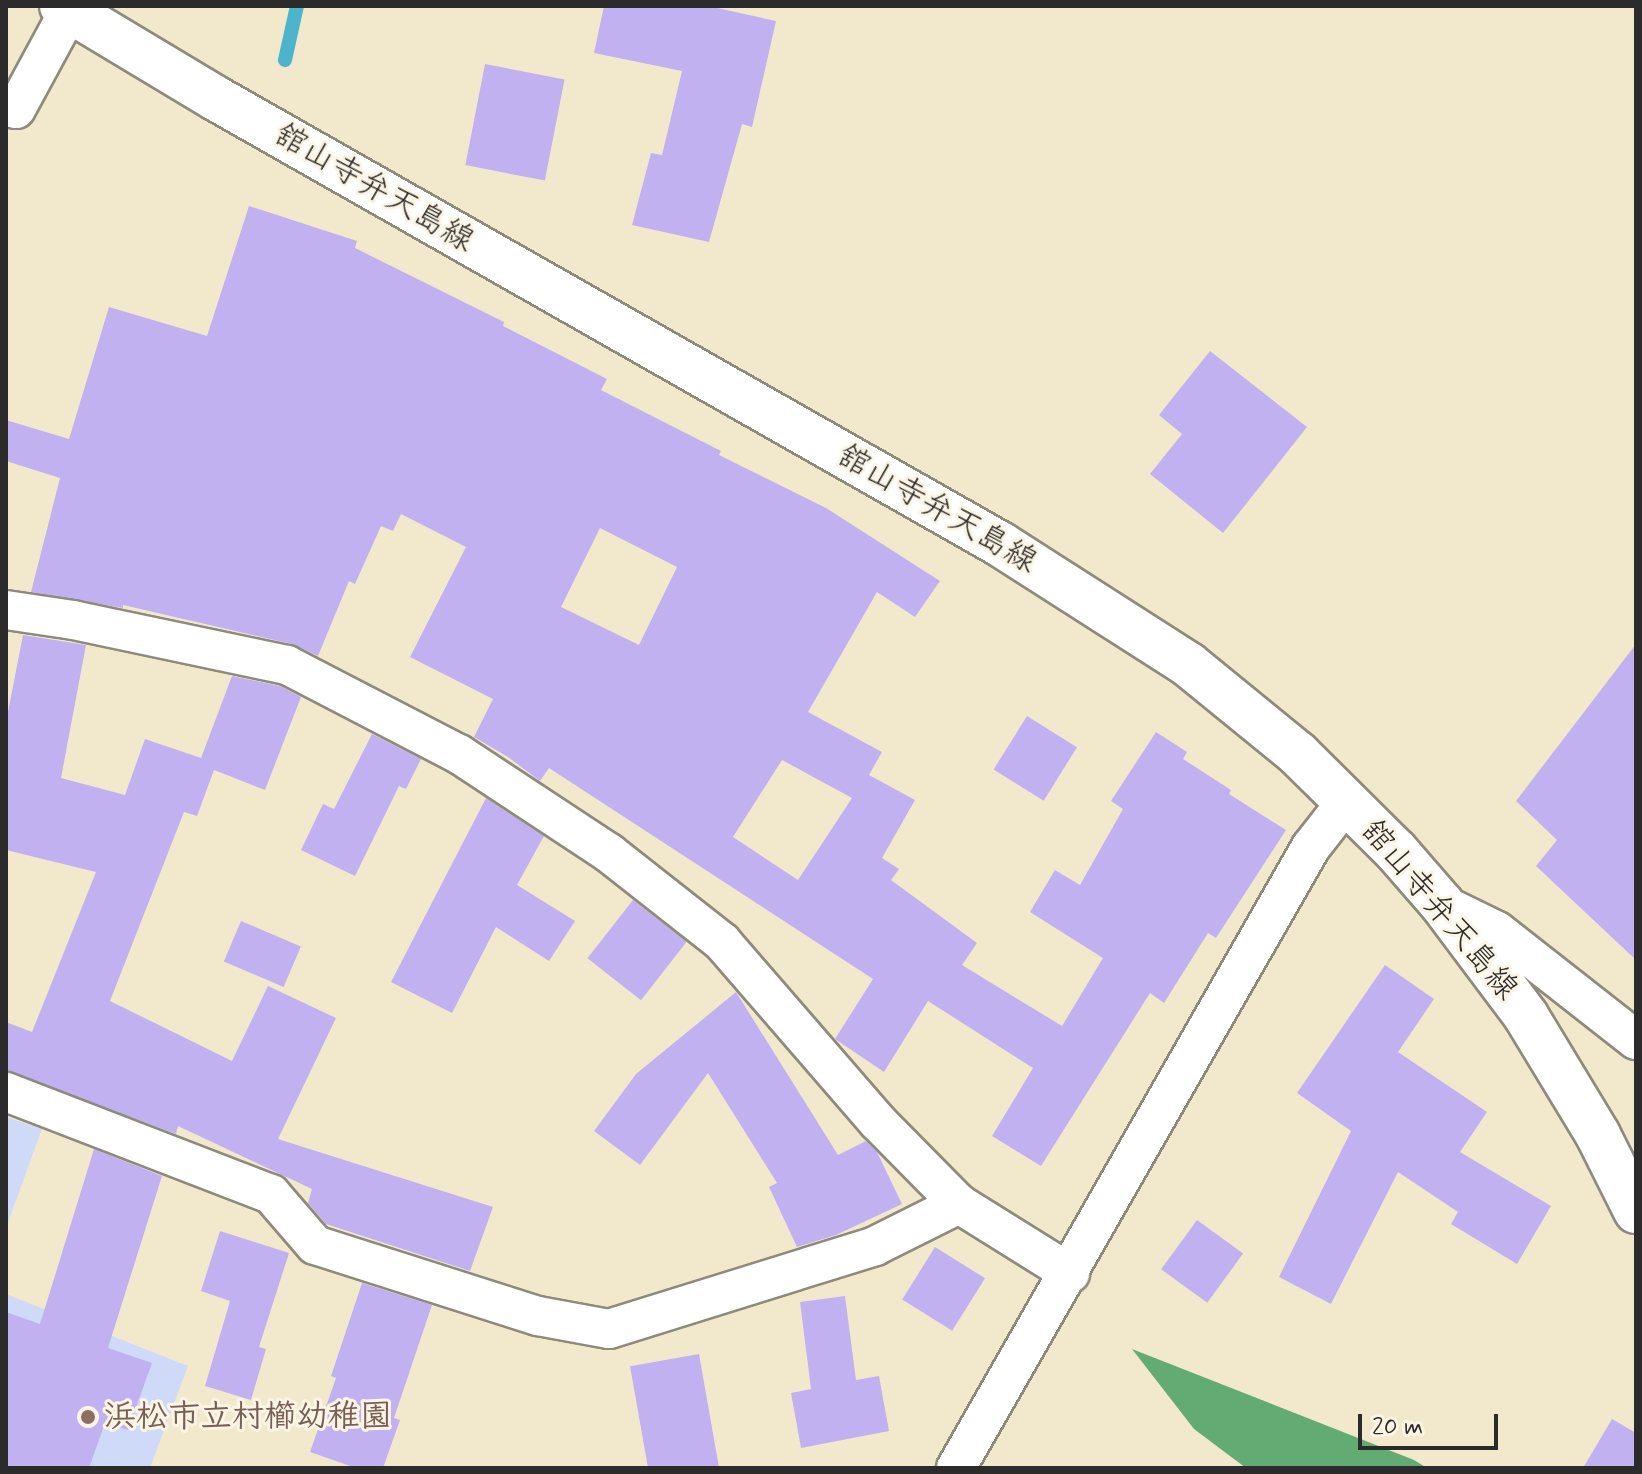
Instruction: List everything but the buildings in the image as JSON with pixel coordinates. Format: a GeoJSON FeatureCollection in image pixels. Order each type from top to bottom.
{"type":"FeatureCollection","features":[{"type":"Feature","properties":{"kind":"main road","name":"舘山寺弁天島線"},"geometry":{"type":"LineString","coordinates":[[65,8],[217,99],[1066,583],[1189,665],[1297,753],[1347,801],[1442,904],[1526,1016],[1598,1135],[1636,1211]]}},
{"type":"Feature","properties":{"kind":"street"},"geometry":{"type":"LineString","coordinates":[[6,106],[16,109],[65,8]]}},
{"type":"Feature","properties":{"kind":"street"},"geometry":{"type":"LineString","coordinates":[[6,610],[73,620],[287,665],[459,754],[609,853],[722,942],[878,1122],[959,1204],[1070,1273]]}},
{"type":"Feature","properties":{"kind":"street"},"geometry":{"type":"LineString","coordinates":[[956,1468],[1311,847],[1347,801]]}},
{"type":"Feature","properties":{"kind":"street"},"geometry":{"type":"LineString","coordinates":[[1442,904],[1497,931],[1636,1040]]}},
{"type":"Feature","properties":{"kind":"street"},"geometry":{"type":"LineString","coordinates":[[6,1092],[271,1194],[315,1245],[538,1316],[609,1329],[875,1246],[959,1204]]}},
{"type":"Feature","properties":{"kind":"shaded area"},"geometry":{"type":"Polygon","coordinates":[[[6,1117],[42,1129],[6,1228],[6,1117]]]}},
{"type":"Feature","properties":{"kind":"shaded area","name":"浜松市立村櫛幼稚園"},"geometry":{"type":"Polygon","coordinates":[[[6,1294],[188,1366],[150,1468],[6,1468],[6,1294]]]}},
{"type":"Feature","properties":{"kind":"green space"},"geometry":{"type":"Polygon","coordinates":[[[1132,1349],[1414,1460],[1427,1468],[1246,1468],[1194,1429],[1132,1349]]]}},
{"type":"Feature","properties":{"kind":"waterway"},"geometry":{"type":"LineString","coordinates":[[285,60],[297,6]]}},
{"type":"Feature","properties":{"kind":"place","name":"浜松市立村櫛幼稚園"},"geometry":{"type":"Point","coordinates":[88,1417]}}]}
